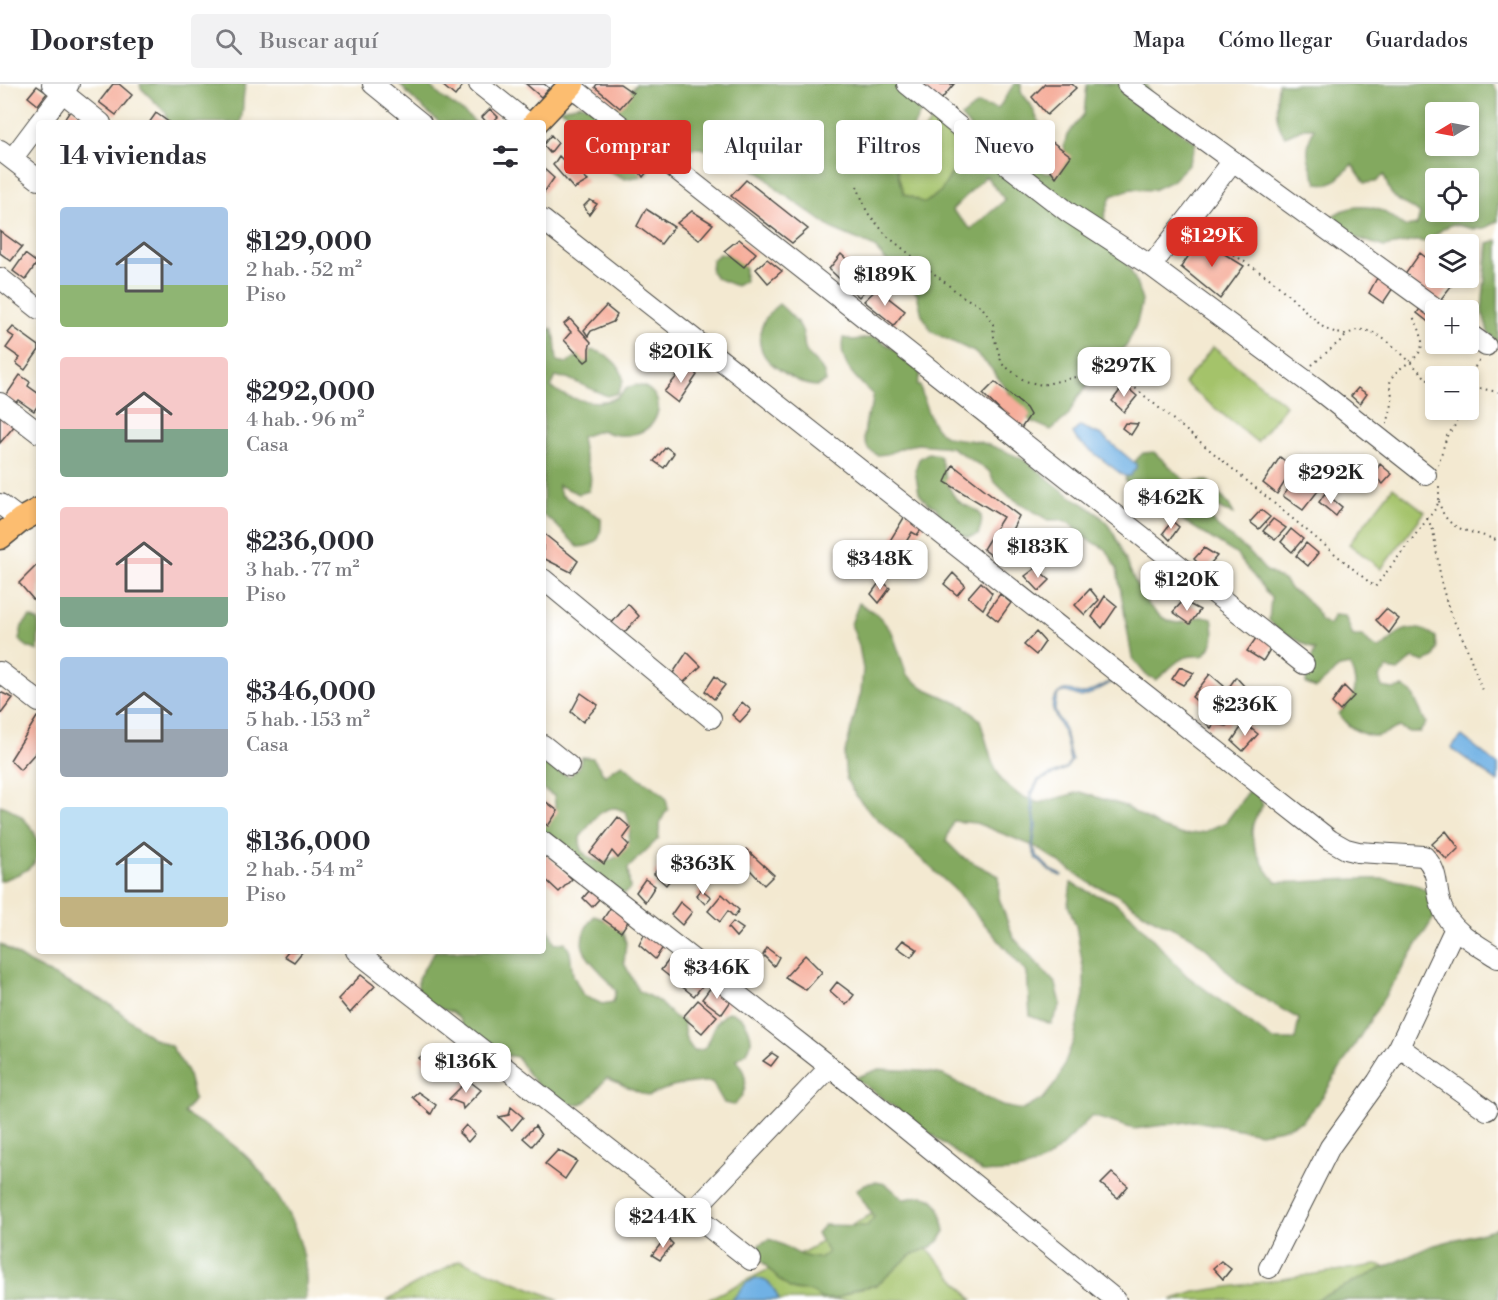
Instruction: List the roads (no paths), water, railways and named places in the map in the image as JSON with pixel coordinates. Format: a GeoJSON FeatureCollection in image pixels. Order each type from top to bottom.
{"type":"FeatureCollection","features":[{"type":"Feature","properties":{"kind":"main road"},"geometry":{"type":"LineString","coordinates":[[538,120],[570,85]]}},
{"type":"Feature","properties":{"kind":"main road"},"geometry":{"type":"LineString","coordinates":[[0,537],[30,515]]}},
{"type":"Feature","properties":{"kind":"street"},"geometry":{"type":"LineString","coordinates":[[373,84],[418,120]]}},
{"type":"Feature","properties":{"kind":"street"},"geometry":{"type":"LineString","coordinates":[[479,84],[524,120]]}},
{"type":"Feature","properties":{"kind":"street"},"geometry":{"type":"LineString","coordinates":[[907,84],[978,143],[1068,212],[1151,266],[1434,476]]}},
{"type":"Feature","properties":{"kind":"street"},"geometry":{"type":"LineString","coordinates":[[1127,84],[1425,301]]}},
{"type":"Feature","properties":{"kind":"street"},"geometry":{"type":"LineString","coordinates":[[570,85],[1304,664]]}},
{"type":"Feature","properties":{"kind":"street"},"geometry":{"type":"LineString","coordinates":[[41,120],[61,87],[98,120]]}},
{"type":"Feature","properties":{"kind":"street"},"geometry":{"type":"LineString","coordinates":[[36,126],[6,154],[36,178]]}},
{"type":"Feature","properties":{"kind":"street"},"geometry":{"type":"LineString","coordinates":[[1151,266],[1233,161]]}},
{"type":"Feature","properties":{"kind":"street"},"geometry":{"type":"LineString","coordinates":[[546,222],[1330,840],[1346,849],[1358,852],[1424,856],[1436,874],[1442,909],[1455,928],[1498,958]]}},
{"type":"Feature","properties":{"kind":"street"},"geometry":{"type":"LineString","coordinates":[[0,278],[36,307]]}},
{"type":"Feature","properties":{"kind":"street"},"geometry":{"type":"LineString","coordinates":[[1479,340],[1486,345]]}},
{"type":"Feature","properties":{"kind":"street"},"geometry":{"type":"LineString","coordinates":[[0,403],[36,431]]}},
{"type":"Feature","properties":{"kind":"street"},"geometry":{"type":"LineString","coordinates":[[0,504],[30,515]]}},
{"type":"Feature","properties":{"kind":"street"},"geometry":{"type":"LineString","coordinates":[[546,581],[711,718]]}},
{"type":"Feature","properties":{"kind":"street"},"geometry":{"type":"LineString","coordinates":[[0,672],[36,700]]}},
{"type":"Feature","properties":{"kind":"street"},"geometry":{"type":"LineString","coordinates":[[546,747],[569,766]]}},
{"type":"Feature","properties":{"kind":"street"},"geometry":{"type":"LineString","coordinates":[[546,844],[830,1067],[1116,1300]]}},
{"type":"Feature","properties":{"kind":"street"},"geometry":{"type":"LineString","coordinates":[[1269,1268],[1330,1147],[1399,1047],[1455,928]]}},
{"type":"Feature","properties":{"kind":"street"},"geometry":{"type":"LineString","coordinates":[[360,954],[751,1260]]}},
{"type":"Feature","properties":{"kind":"street"},"geometry":{"type":"LineString","coordinates":[[1399,1047],[1487,1110]]}},
{"type":"Feature","properties":{"kind":"street"},"geometry":{"type":"LineString","coordinates":[[691,1213],[830,1067]]}},
{"type":"Feature","properties":{"kind":"water"},"geometry":{"type":"Polygon","coordinates":[[[1080,426],[1101,435],[1136,464],[1130,476],[1124,476],[1077,440],[1073,433],[1080,426]]]}},
{"type":"Feature","properties":{"kind":"water"},"geometry":{"type":"Polygon","coordinates":[[[1115,679],[1100,689],[1081,697],[1065,692],[1058,694],[1063,690],[1070,690],[1083,694],[1115,679]]]}},
{"type":"Feature","properties":{"kind":"water"},"geometry":{"type":"Polygon","coordinates":[[[1058,694],[1055,711],[1065,730],[1072,760],[1066,769],[1039,781],[1032,795],[1036,826],[1033,847],[1038,857],[1061,876],[1050,871],[1036,858],[1032,848],[1034,826],[1030,795],[1038,780],[1066,768],[1070,761],[1064,734],[1053,711],[1053,701],[1058,694]]]}},
{"type":"Feature","properties":{"kind":"water"},"geometry":{"type":"Polygon","coordinates":[[[1462,736],[1498,765],[1498,782],[1451,748],[1462,736]]]}},
{"type":"Feature","properties":{"kind":"water"},"geometry":{"type":"Polygon","coordinates":[[[761,1279],[771,1285],[779,1300],[732,1300],[746,1283],[761,1279]]]}}]}
